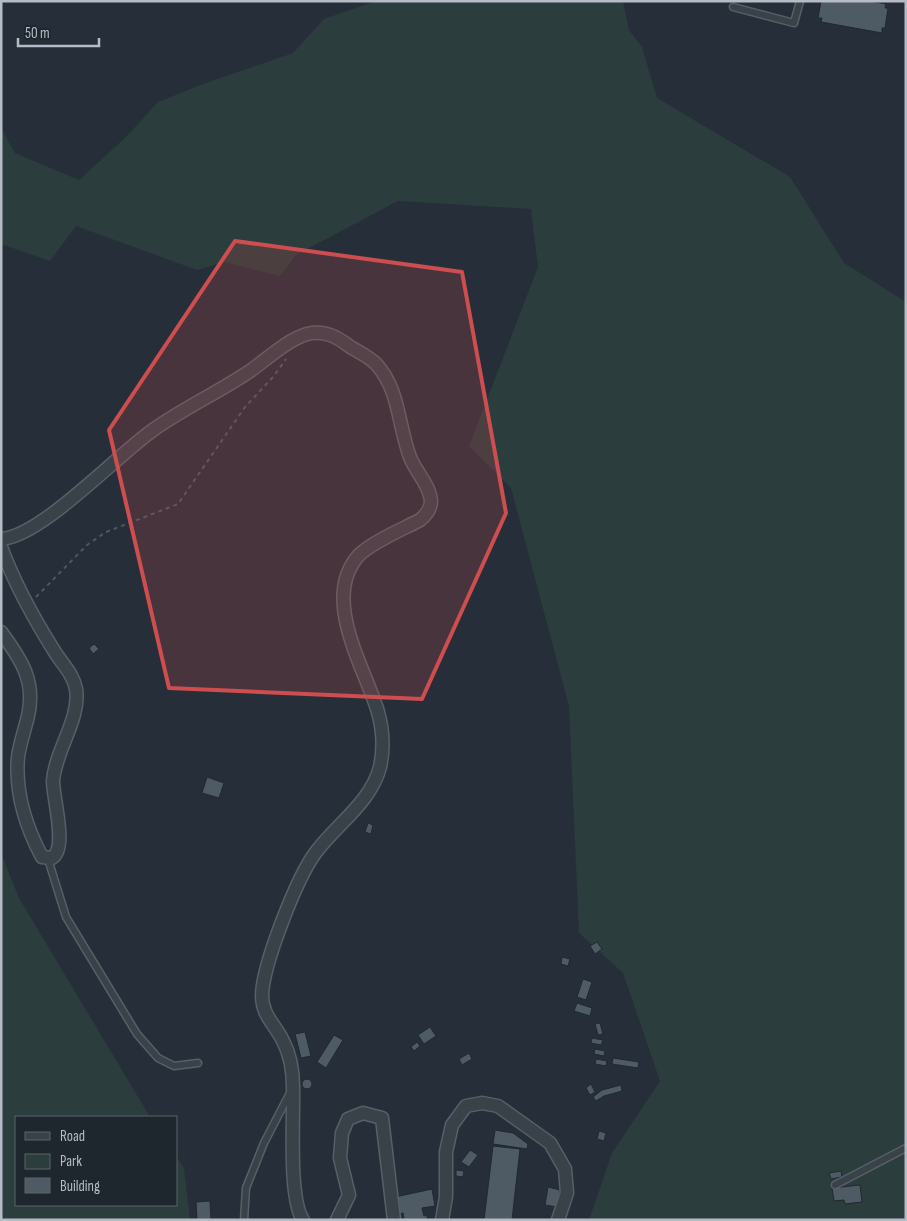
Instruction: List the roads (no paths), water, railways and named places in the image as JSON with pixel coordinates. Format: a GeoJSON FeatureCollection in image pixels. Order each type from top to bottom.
{"type":"FeatureCollection","features":[{"type":"Feature","properties":{"kind":"street"},"geometry":{"type":"LineString","coordinates":[[1,539],[12,538],[49,516],[152,430],[240,377],[288,344],[308,334],[330,334],[376,364],[394,397],[401,435],[411,461],[428,489],[431,499],[429,509],[424,517],[364,550],[354,561],[348,575],[344,601],[345,621],[378,711],[382,732],[382,754],[373,786],[316,852],[305,870],[283,922],[262,993],[264,1013],[283,1040],[288,1056],[293,1086],[292,1130],[297,1196],[299,1214],[303,1220]]}},
{"type":"Feature","properties":{"kind":"street"},"geometry":{"type":"LineString","coordinates":[[1,547],[16,583],[54,650],[70,672],[76,689],[76,703],[56,762],[54,800],[60,840],[56,855],[48,859],[42,857],[28,827],[19,781],[18,756],[31,704],[30,683],[24,665],[1,632]]}},
{"type":"Feature","properties":{"kind":"street"},"geometry":{"type":"LineString","coordinates":[[442,1220],[446,1197],[446,1152],[452,1125],[466,1106],[482,1103],[498,1106],[550,1143],[565,1169],[567,1193],[558,1220]]}},
{"type":"Feature","properties":{"kind":"street"},"geometry":{"type":"LineString","coordinates":[[338,1220],[349,1195],[340,1158],[342,1133],[348,1120],[363,1112],[382,1118],[394,1220]]}},
{"type":"Feature","properties":{"kind":"lane"},"geometry":{"type":"LineString","coordinates":[[733,7],[794,23],[800,1]]}},
{"type":"Feature","properties":{"kind":"lane"},"geometry":{"type":"LineString","coordinates":[[48,859],[66,917],[137,1034],[158,1058],[174,1066],[198,1063]]}},
{"type":"Feature","properties":{"kind":"lane"},"geometry":{"type":"LineString","coordinates":[[244,1220],[246,1188],[264,1143],[293,1086]]}},
{"type":"Feature","properties":{"kind":"lane"},"geometry":{"type":"LineString","coordinates":[[835,1185],[906,1148]]}}]}
